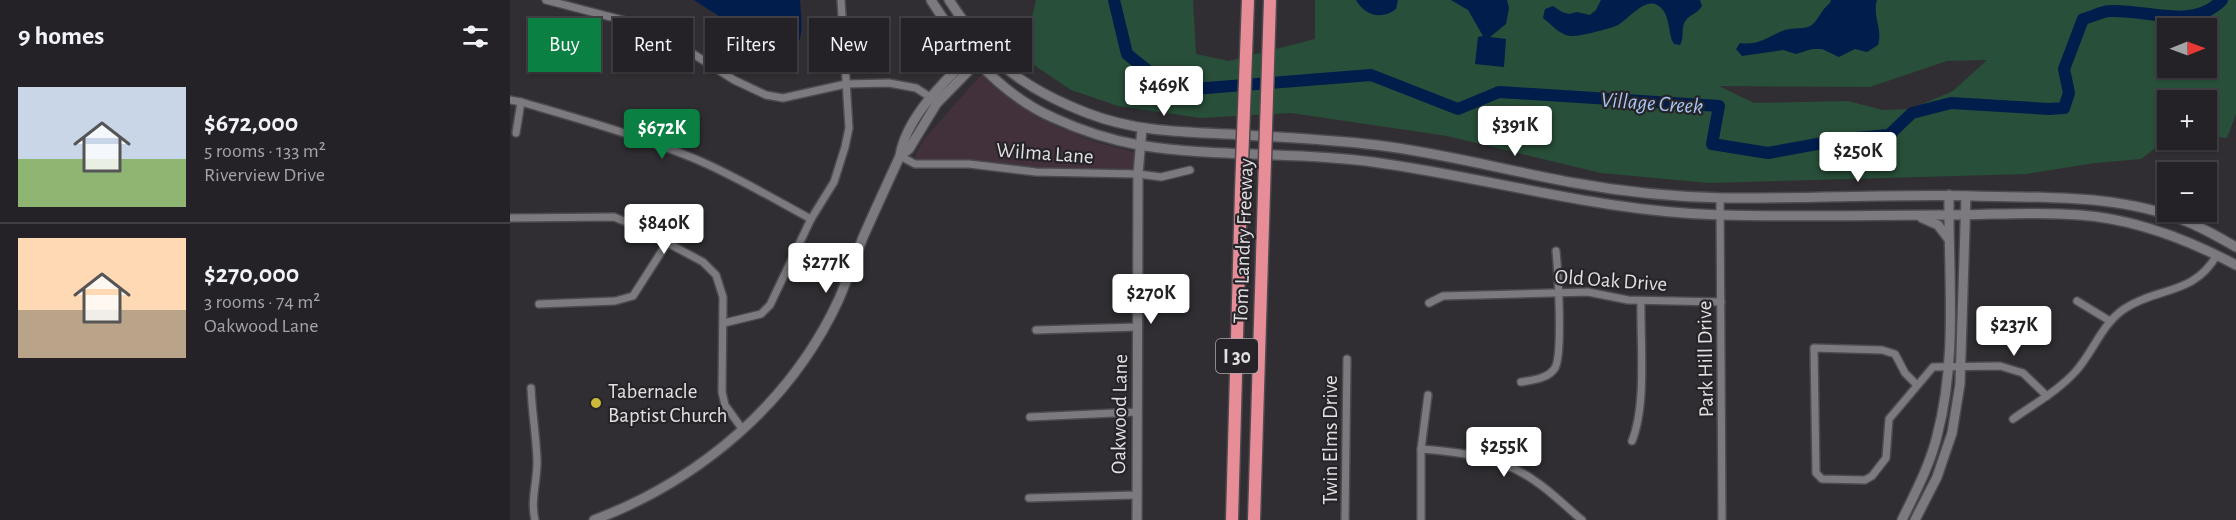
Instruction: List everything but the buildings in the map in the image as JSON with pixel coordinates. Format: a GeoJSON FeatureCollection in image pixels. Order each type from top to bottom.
{"type":"FeatureCollection","features":[{"type":"Feature","properties":{"kind":"highway","name":"Tom Landry Freeway"},"geometry":{"type":"LineString","coordinates":[[1232,520],[1248,0]]}},
{"type":"Feature","properties":{"kind":"highway","name":"Tom Landry Freeway"},"geometry":{"type":"LineString","coordinates":[[1254,520],[1270,0]]}},
{"type":"Feature","properties":{"kind":"main road"},"geometry":{"type":"LineString","coordinates":[[931,0],[942,18]]}},
{"type":"Feature","properties":{"kind":"main road"},"geometry":{"type":"LineString","coordinates":[[949,0],[962,18]]}},
{"type":"Feature","properties":{"kind":"main road"},"geometry":{"type":"LineString","coordinates":[[594,520],[645,499],[705,462],[743,430],[791,377],[815,343],[838,300],[900,156],[901,146],[907,133],[930,97],[958,72]]}},
{"type":"Feature","properties":{"kind":"main road"},"geometry":{"type":"LineString","coordinates":[[900,156],[909,149],[938,103],[963,72]]}},
{"type":"Feature","properties":{"kind":"main road"},"geometry":{"type":"LineString","coordinates":[[988,72],[1050,117],[1139,145],[1369,161],[1600,204],[1653,211],[1720,215],[2080,214],[2113,219],[2176,236],[2236,265]]}},
{"type":"Feature","properties":{"kind":"main road"},"geometry":{"type":"LineString","coordinates":[[1010,72],[1046,96],[1118,124],[1142,128],[1180,133],[1309,138],[1374,144],[1416,150],[1577,183],[1641,192],[1720,198],[1949,195],[2064,197],[2114,202],[2162,213],[2188,222],[2236,247]]}},
{"type":"Feature","properties":{"kind":"main road","name":"Oakwood Lane"},"geometry":{"type":"LineString","coordinates":[[1137,520],[1138,174],[1142,128]]}},
{"type":"Feature","properties":{"kind":"main road"},"geometry":{"type":"LineString","coordinates":[[1902,520],[1923,476],[1937,438],[1949,366],[1949,195]]}},
{"type":"Feature","properties":{"kind":"main road"},"geometry":{"type":"LineString","coordinates":[[1915,520],[1937,477],[1952,433],[1962,366],[1966,196]]}},
{"type":"Feature","properties":{"kind":"main road"},"geometry":{"type":"LineString","coordinates":[[1914,215],[1938,225],[1949,240]]}},
{"type":"Feature","properties":{"kind":"main road"},"geometry":{"type":"LineString","coordinates":[[1965,241],[1972,224],[1988,215]]}},
{"type":"Feature","properties":{"kind":"street"},"geometry":{"type":"LineString","coordinates":[[546,0],[630,22],[662,34],[734,80],[766,95],[783,98],[846,84],[904,84],[930,97]]}},
{"type":"Feature","properties":{"kind":"street"},"geometry":{"type":"LineString","coordinates":[[724,323],[761,314],[770,305],[811,219],[834,182],[849,128],[841,0]]}},
{"type":"Feature","properties":{"kind":"street"},"geometry":{"type":"LineString","coordinates":[[510,100],[642,139],[693,158],[811,219]]}},
{"type":"Feature","properties":{"kind":"street"},"geometry":{"type":"LineString","coordinates":[[516,133],[522,102]]}},
{"type":"Feature","properties":{"kind":"street","name":"Wilma Lane"},"geometry":{"type":"LineString","coordinates":[[900,156],[915,164],[969,164],[1036,172],[1138,174],[1161,177],[1190,170]]}},
{"type":"Feature","properties":{"kind":"street","name":"Park Hill Drive"},"geometry":{"type":"LineString","coordinates":[[1720,198],[1722,520]]}},
{"type":"Feature","properties":{"kind":"street"},"geometry":{"type":"LineString","coordinates":[[510,218],[614,218],[636,226],[703,262],[716,275],[723,297],[722,392],[724,405],[743,430]]}},
{"type":"Feature","properties":{"kind":"street"},"geometry":{"type":"LineString","coordinates":[[539,304],[615,301],[633,296],[667,243]]}},
{"type":"Feature","properties":{"kind":"street"},"geometry":{"type":"LineString","coordinates":[[1521,382],[1545,377],[1555,368],[1558,350],[1557,251]]}},
{"type":"Feature","properties":{"kind":"street"},"geometry":{"type":"LineString","coordinates":[[2013,419],[2064,383],[2083,363],[2110,321],[2124,310],[2149,297],[2188,285],[2209,269],[2217,255]]}},
{"type":"Feature","properties":{"kind":"street","name":"Old Oak Drive"},"geometry":{"type":"LineString","coordinates":[[1429,303],[1443,296],[1559,291],[1588,292],[1641,301],[1721,302]]}},
{"type":"Feature","properties":{"kind":"street"},"geometry":{"type":"LineString","coordinates":[[1632,441],[1636,431],[1640,403],[1641,301]]}},
{"type":"Feature","properties":{"kind":"street"},"geometry":{"type":"LineString","coordinates":[[2077,301],[2110,321]]}},
{"type":"Feature","properties":{"kind":"street"},"geometry":{"type":"LineString","coordinates":[[1036,330],[1138,327]]}},
{"type":"Feature","properties":{"kind":"street"},"geometry":{"type":"LineString","coordinates":[[1917,385],[1905,373],[1895,354],[1882,350],[1814,348],[1816,473],[1822,479],[1864,480],[1872,476],[1886,458],[1889,419],[1933,367],[2000,366],[2023,373],[2047,396]]}},
{"type":"Feature","properties":{"kind":"street","name":"Twin Elms Drive"},"geometry":{"type":"LineString","coordinates":[[1346,520],[1347,359]]}},
{"type":"Feature","properties":{"kind":"street"},"geometry":{"type":"LineString","coordinates":[[531,388],[537,457],[534,490],[535,520]]}},
{"type":"Feature","properties":{"kind":"street"},"geometry":{"type":"LineString","coordinates":[[1421,520],[1420,449],[1428,395]]}},
{"type":"Feature","properties":{"kind":"street"},"geometry":{"type":"LineString","coordinates":[[1030,417],[1136,412]]}},
{"type":"Feature","properties":{"kind":"street"},"geometry":{"type":"LineString","coordinates":[[1420,449],[1480,457],[1508,465],[1537,482],[1581,520]]}},
{"type":"Feature","properties":{"kind":"street"},"geometry":{"type":"LineString","coordinates":[[1029,498],[1136,495]]}},
{"type":"Feature","properties":{"kind":"shaded area"},"geometry":{"type":"Polygon","coordinates":[[[980,76],[985,76],[1013,100],[1054,125],[1092,141],[1137,153],[1136,171],[1025,169],[918,163],[915,156],[924,139],[980,76]]]}},
{"type":"Feature","properties":{"kind":"green space"},"geometry":{"type":"Polygon","coordinates":[[[1036,0],[1193,0],[1196,54],[1229,61],[1315,39],[1315,0],[2236,0],[2236,114],[2227,138],[2217,137],[2217,90],[2157,90],[2157,147],[2141,159],[2095,163],[2026,174],[1709,183],[1601,173],[1447,136],[1291,113],[1201,118],[1118,106],[1071,90],[1032,64],[1032,18],[1036,0]],[[1987,60],[1947,61],[1870,87],[1719,86],[1754,103],[1848,101],[1883,110],[1911,109],[1953,91],[1987,60]]]}},
{"type":"Feature","properties":{"kind":"water"},"geometry":{"type":"Polygon","coordinates":[[[694,0],[800,0],[801,28],[798,45],[797,18],[722,18],[694,0]]]}},
{"type":"Feature","properties":{"kind":"water"},"geometry":{"type":"Polygon","coordinates":[[[1356,0],[1398,0],[1396,9],[1385,14],[1374,15],[1364,10],[1356,0]]]}},
{"type":"Feature","properties":{"kind":"water"},"geometry":{"type":"Polygon","coordinates":[[[1451,0],[1507,0],[1509,8],[1506,24],[1490,37],[1506,39],[1504,67],[1475,64],[1478,37],[1483,36],[1468,10],[1451,0]]]}},
{"type":"Feature","properties":{"kind":"water"},"geometry":{"type":"Polygon","coordinates":[[[1601,0],[1700,0],[1702,6],[1684,23],[1680,45],[1674,44],[1667,17],[1655,4],[1645,5],[1616,26],[1574,36],[1563,34],[1543,18],[1545,9],[1553,6],[1569,14],[1577,12],[1590,15],[1596,10],[1601,0]]]}},
{"type":"Feature","properties":{"kind":"water"},"geometry":{"type":"Polygon","coordinates":[[[1831,0],[1877,0],[1878,45],[1867,52],[1855,49],[1839,57],[1822,49],[1812,49],[1796,54],[1783,50],[1742,56],[1736,49],[1740,43],[1758,42],[1785,30],[1809,27],[1831,0]]]}},
{"type":"Feature","properties":{"kind":"waterway","name":"Village Creek"},"geometry":{"type":"LineString","coordinates":[[1114,0],[1127,54],[1158,79],[1194,89],[1371,75],[1458,109],[1499,92],[1719,106],[1712,144],[1768,153],[1845,139],[1889,135],[1912,113],[1951,103],[2064,108],[2069,93],[2064,69],[2083,19],[2110,11],[2183,17],[2197,15],[2222,0]]}},
{"type":"Feature","properties":{"kind":"place","name":"Tabernacle Baptist Church"},"geometry":{"type":"Point","coordinates":[596,403]}}]}
